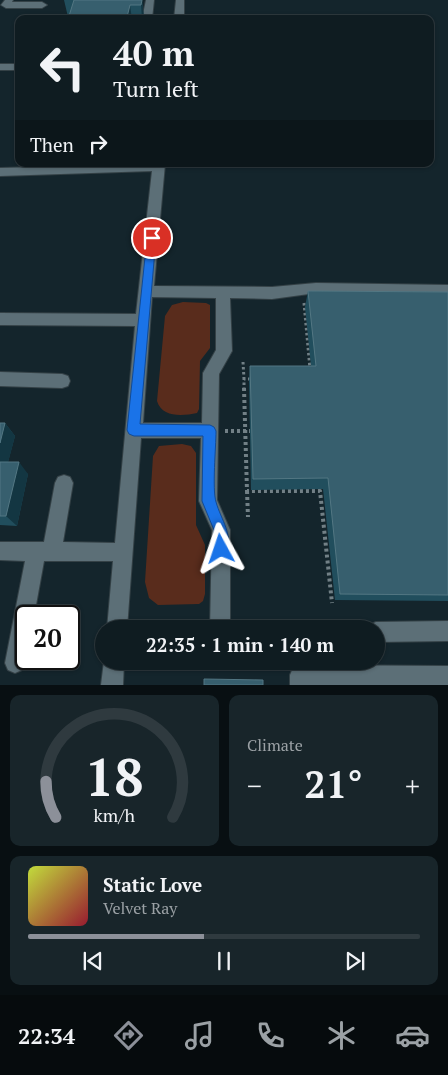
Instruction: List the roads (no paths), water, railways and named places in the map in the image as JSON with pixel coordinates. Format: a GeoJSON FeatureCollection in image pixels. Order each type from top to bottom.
{"type":"FeatureCollection","features":[{"type":"Feature","properties":{"kind":"street"},"geometry":{"type":"LineString","coordinates":[[8,0],[6,5],[42,5]]}},
{"type":"Feature","properties":{"kind":"street"},"geometry":{"type":"LineString","coordinates":[[148,15],[150,0]]}},
{"type":"Feature","properties":{"kind":"street"},"geometry":{"type":"LineString","coordinates":[[179,15],[180,0]]}},
{"type":"Feature","properties":{"kind":"street"},"geometry":{"type":"LineString","coordinates":[[0,67],[15,67]]}},
{"type":"Feature","properties":{"kind":"street"},"geometry":{"type":"LineString","coordinates":[[0,172],[132,167]]}},
{"type":"Feature","properties":{"kind":"street"},"geometry":{"type":"LineString","coordinates":[[117,620],[143,320],[159,167]]}},
{"type":"Feature","properties":{"kind":"street"},"geometry":{"type":"LineString","coordinates":[[146,291],[272,293],[316,288],[448,290]]}},
{"type":"Feature","properties":{"kind":"street"},"geometry":{"type":"LineString","coordinates":[[220,620],[221,530],[208,501],[211,372],[224,351],[223,292]]}},
{"type":"Feature","properties":{"kind":"street"},"geometry":{"type":"LineString","coordinates":[[0,319],[143,320]]}},
{"type":"Feature","properties":{"kind":"street"},"geometry":{"type":"LineString","coordinates":[[0,379],[62,381]]}},
{"type":"Feature","properties":{"kind":"street"},"geometry":{"type":"LineString","coordinates":[[134,430],[210,431]]}},
{"type":"Feature","properties":{"kind":"street"},"geometry":{"type":"LineString","coordinates":[[30,605],[64,483]]}},
{"type":"Feature","properties":{"kind":"street"},"geometry":{"type":"LineString","coordinates":[[0,551],[122,552]]}},
{"type":"Feature","properties":{"kind":"street"},"geometry":{"type":"LineString","coordinates":[[385,632],[448,631]]}},
{"type":"Feature","properties":{"kind":"street"},"geometry":{"type":"LineString","coordinates":[[112,685],[113,670]]}},
{"type":"Feature","properties":{"kind":"street"},"geometry":{"type":"LineString","coordinates":[[301,685],[300,675],[448,676]]}}]}
